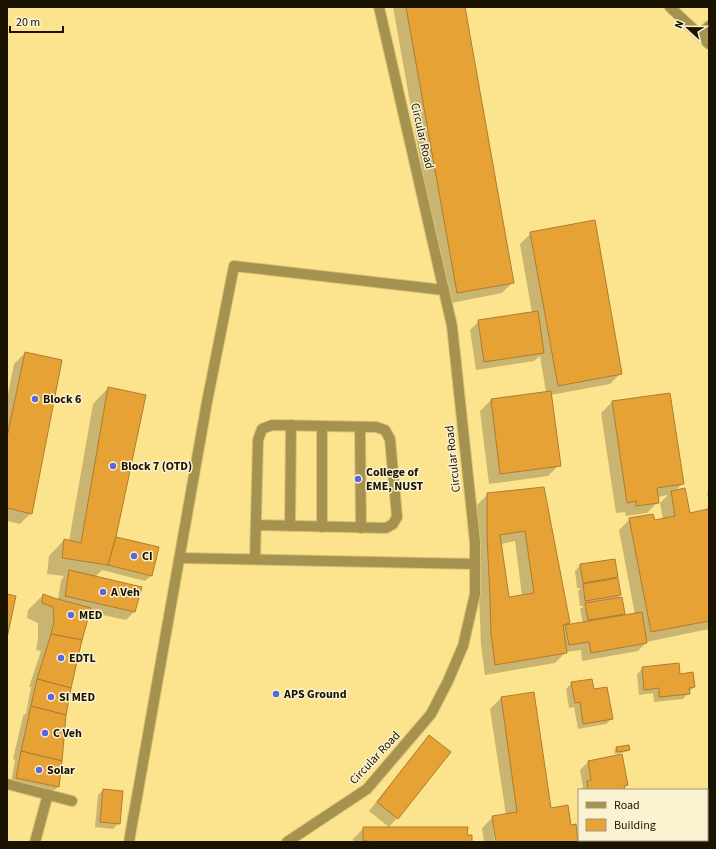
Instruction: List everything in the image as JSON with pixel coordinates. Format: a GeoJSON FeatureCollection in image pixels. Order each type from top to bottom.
{"type":"FeatureCollection","features":[{"type":"Feature","properties":{"kind":"street","name":"Circular Road"},"geometry":{"type":"LineString","coordinates":[[287,842],[367,789],[431,714],[448,681],[463,646],[475,594],[475,542],[452,326],[378,7]]}},
{"type":"Feature","properties":{"kind":"street"},"geometry":{"type":"LineString","coordinates":[[670,7],[709,44]]}},
{"type":"Feature","properties":{"kind":"street"},"geometry":{"type":"LineString","coordinates":[[700,35],[709,26]]}},
{"type":"Feature","properties":{"kind":"street"},"geometry":{"type":"LineString","coordinates":[[128,842],[207,402],[234,266],[444,290]]}},
{"type":"Feature","properties":{"kind":"street"},"geometry":{"type":"LineString","coordinates":[[255,559],[258,440],[262,429],[272,425],[290,425],[360,426],[376,427],[386,430],[390,439],[396,517],[393,524],[386,528],[256,525]]}},
{"type":"Feature","properties":{"kind":"street"},"geometry":{"type":"LineString","coordinates":[[290,425],[290,526]]}},
{"type":"Feature","properties":{"kind":"street"},"geometry":{"type":"LineString","coordinates":[[322,426],[322,526]]}},
{"type":"Feature","properties":{"kind":"street"},"geometry":{"type":"LineString","coordinates":[[360,426],[361,528]]}},
{"type":"Feature","properties":{"kind":"street"},"geometry":{"type":"LineString","coordinates":[[180,558],[475,564]]}},
{"type":"Feature","properties":{"kind":"street"},"geometry":{"type":"LineString","coordinates":[[7,784],[72,801]]}},
{"type":"Feature","properties":{"kind":"street"},"geometry":{"type":"LineString","coordinates":[[35,842],[48,794]]}},
{"type":"Feature","properties":{"kind":"building"},"geometry":{"type":"Polygon","coordinates":[[[406,7],[465,7],[514,283],[457,293],[406,7]]]}},
{"type":"Feature","properties":{"kind":"building"},"geometry":{"type":"Polygon","coordinates":[[[595,220],[622,374],[558,386],[530,232],[595,220]]]}},
{"type":"Feature","properties":{"kind":"building"},"geometry":{"type":"Polygon","coordinates":[[[538,311],[544,353],[484,362],[478,320],[538,311]]]}},
{"type":"Feature","properties":{"kind":"building","name":"Block 6"},"geometry":{"type":"Polygon","coordinates":[[[25,352],[62,360],[32,514],[7,508],[7,437],[25,352]]]}},
{"type":"Feature","properties":{"kind":"building","name":"Block 7 (OTD)"},"geometry":{"type":"Polygon","coordinates":[[[108,387],[146,395],[116,537],[108,565],[62,558],[64,539],[81,543],[108,387]]]}},
{"type":"Feature","properties":{"kind":"building"},"geometry":{"type":"Polygon","coordinates":[[[551,391],[561,466],[500,474],[491,399],[551,391]]]}},
{"type":"Feature","properties":{"kind":"building"},"geometry":{"type":"Polygon","coordinates":[[[670,393],[684,484],[657,488],[659,503],[636,506],[636,501],[627,503],[612,401],[670,393]]]}},
{"type":"Feature","properties":{"kind":"building"},"geometry":{"type":"Polygon","coordinates":[[[544,487],[570,623],[563,625],[567,653],[495,665],[491,633],[487,493],[544,487]],[[525,531],[500,535],[509,597],[534,593],[525,531]]]}},
{"type":"Feature","properties":{"kind":"building"},"geometry":{"type":"Polygon","coordinates":[[[685,488],[690,513],[708,509],[709,513],[709,621],[651,632],[629,518],[653,514],[655,520],[675,516],[671,491],[685,488]]]}},
{"type":"Feature","properties":{"kind":"building","name":"CI"},"geometry":{"type":"Polygon","coordinates":[[[116,537],[159,547],[152,576],[108,565],[116,537]]]}},
{"type":"Feature","properties":{"kind":"building"},"geometry":{"type":"Polygon","coordinates":[[[615,559],[618,577],[583,583],[580,564],[615,559]]]}},
{"type":"Feature","properties":{"kind":"building","name":"A Veh"},"geometry":{"type":"Polygon","coordinates":[[[69,570],[142,587],[135,612],[65,596],[69,570]]]}},
{"type":"Feature","properties":{"kind":"building"},"geometry":{"type":"Polygon","coordinates":[[[618,578],[621,595],[585,601],[583,584],[618,578]]]}},
{"type":"Feature","properties":{"kind":"building"},"geometry":{"type":"Polygon","coordinates":[[[7,594],[16,596],[7,638],[7,594]]]}},
{"type":"Feature","properties":{"kind":"building","name":"MED"},"geometry":{"type":"Polygon","coordinates":[[[43,594],[91,608],[82,640],[51,634],[54,621],[53,607],[42,603],[43,594]]]}},
{"type":"Feature","properties":{"kind":"building"},"geometry":{"type":"Polygon","coordinates":[[[622,597],[625,614],[588,620],[585,603],[622,597]]]}},
{"type":"Feature","properties":{"kind":"building"},"geometry":{"type":"Polygon","coordinates":[[[642,612],[647,643],[591,653],[589,642],[569,645],[565,625],[642,612]]]}},
{"type":"Feature","properties":{"kind":"building","name":"EDTL"},"geometry":{"type":"Polygon","coordinates":[[[51,634],[82,640],[71,688],[37,679],[51,634]]]}},
{"type":"Feature","properties":{"kind":"building"},"geometry":{"type":"Polygon","coordinates":[[[679,663],[680,674],[693,672],[695,687],[689,688],[690,694],[659,697],[659,688],[644,690],[642,667],[679,663]]]}},
{"type":"Feature","properties":{"kind":"building","name":"SI MED"},"geometry":{"type":"Polygon","coordinates":[[[37,679],[71,688],[66,715],[31,706],[37,679]]]}},
{"type":"Feature","properties":{"kind":"building"},"geometry":{"type":"Polygon","coordinates":[[[592,679],[594,689],[607,687],[613,719],[583,724],[580,702],[575,703],[571,682],[592,679]]]}},
{"type":"Feature","properties":{"kind":"building"},"geometry":{"type":"Polygon","coordinates":[[[534,692],[551,808],[568,805],[571,825],[576,824],[578,842],[496,842],[492,816],[517,812],[501,697],[534,692]]]}},
{"type":"Feature","properties":{"kind":"building","name":"C Veh"},"geometry":{"type":"Polygon","coordinates":[[[31,706],[66,715],[62,761],[21,751],[31,706]]]}},
{"type":"Feature","properties":{"kind":"building"},"geometry":{"type":"Polygon","coordinates":[[[429,735],[451,752],[398,819],[377,802],[429,735]]]}},
{"type":"Feature","properties":{"kind":"building"},"geometry":{"type":"Polygon","coordinates":[[[629,745],[630,750],[617,752],[616,747],[629,745]]]}},
{"type":"Feature","properties":{"kind":"building","name":"Solar"},"geometry":{"type":"Polygon","coordinates":[[[21,751],[62,761],[59,787],[16,778],[21,751]]]}},
{"type":"Feature","properties":{"kind":"building"},"geometry":{"type":"Polygon","coordinates":[[[622,754],[628,785],[624,786],[625,789],[588,789],[587,781],[591,780],[588,761],[622,754]]]}},
{"type":"Feature","properties":{"kind":"building"},"geometry":{"type":"Polygon","coordinates":[[[103,789],[123,791],[120,824],[100,822],[103,789]]]}},
{"type":"Feature","properties":{"kind":"building"},"geometry":{"type":"Polygon","coordinates":[[[363,827],[468,827],[467,835],[472,835],[472,842],[369,842],[363,841],[363,827]]]}},
{"type":"Feature","properties":{"kind":"building"},"geometry":{"type":"Polygon","coordinates":[[[708,828],[709,842],[686,842],[708,841],[708,828]]]}},
{"type":"Feature","properties":{"kind":"building"},"geometry":{"type":"Polygon","coordinates":[[[597,841],[635,841],[635,842],[597,841]]]}},
{"type":"Feature","properties":{"kind":"place","name":"Block 6"},"geometry":{"type":"Point","coordinates":[35,399]}},
{"type":"Feature","properties":{"kind":"place","name":"Block 7 (OTD)"},"geometry":{"type":"Point","coordinates":[113,466]}},
{"type":"Feature","properties":{"kind":"place","name":"College of EME, NUST"},"geometry":{"type":"Point","coordinates":[358,479]}},
{"type":"Feature","properties":{"kind":"place","name":"CI"},"geometry":{"type":"Point","coordinates":[134,556]}},
{"type":"Feature","properties":{"kind":"place","name":"A Veh"},"geometry":{"type":"Point","coordinates":[103,592]}},
{"type":"Feature","properties":{"kind":"place","name":"MED"},"geometry":{"type":"Point","coordinates":[71,615]}},
{"type":"Feature","properties":{"kind":"place","name":"EDTL"},"geometry":{"type":"Point","coordinates":[61,658]}},
{"type":"Feature","properties":{"kind":"place","name":"APS Ground"},"geometry":{"type":"Point","coordinates":[276,694]}},
{"type":"Feature","properties":{"kind":"place","name":"SI MED"},"geometry":{"type":"Point","coordinates":[51,697]}},
{"type":"Feature","properties":{"kind":"place","name":"C Veh"},"geometry":{"type":"Point","coordinates":[45,733]}},
{"type":"Feature","properties":{"kind":"place","name":"Solar"},"geometry":{"type":"Point","coordinates":[39,770]}}]}
